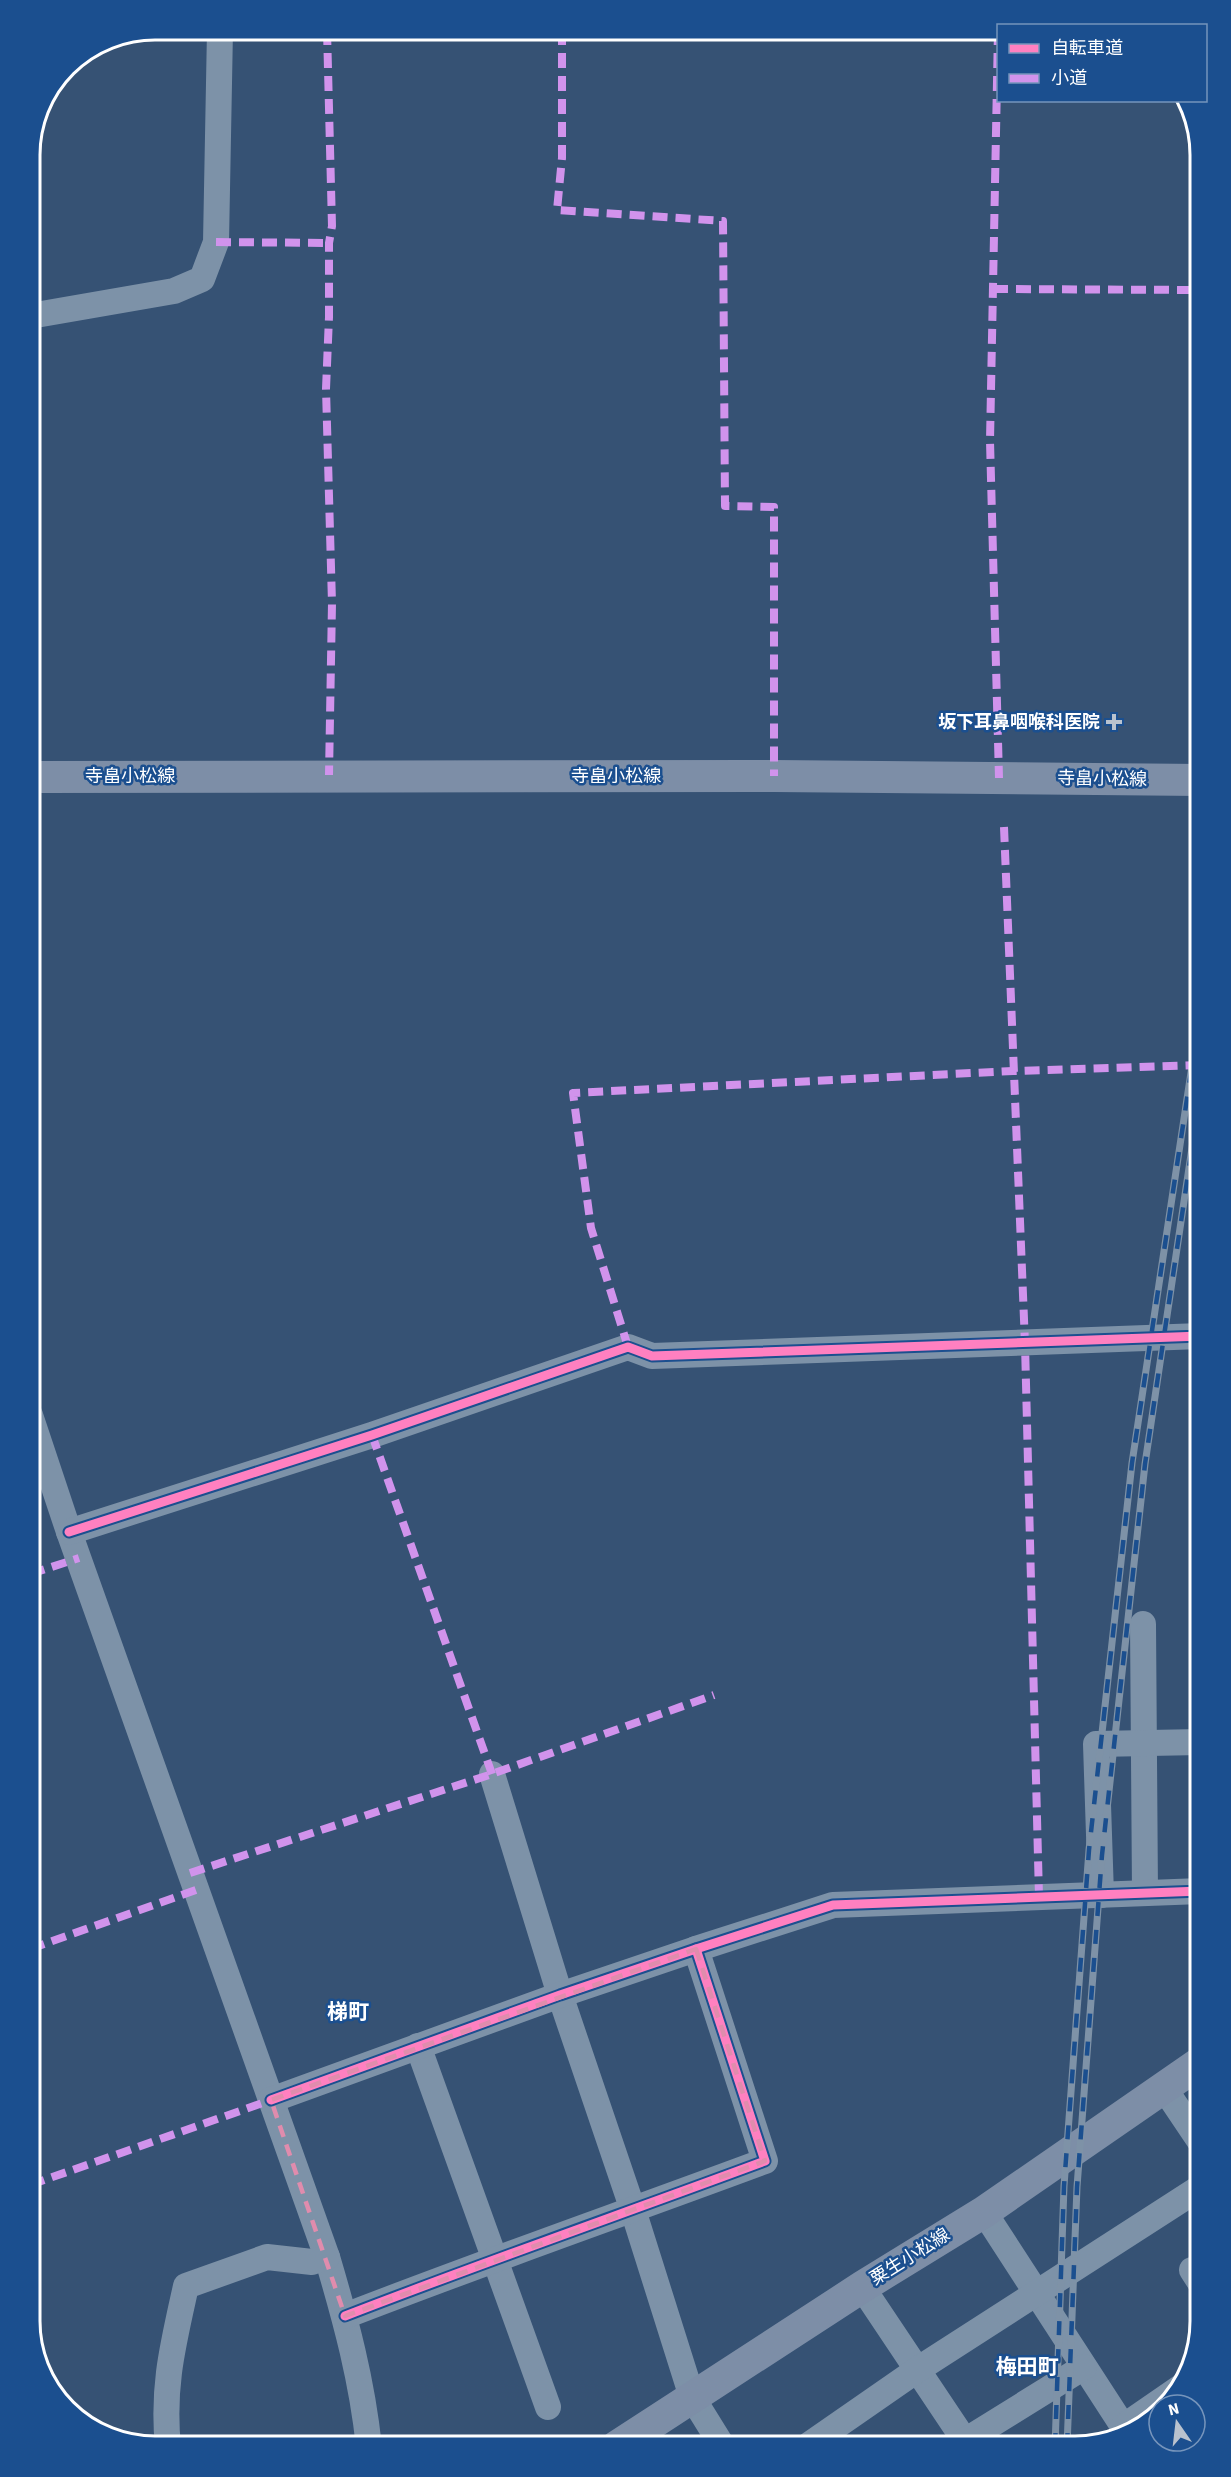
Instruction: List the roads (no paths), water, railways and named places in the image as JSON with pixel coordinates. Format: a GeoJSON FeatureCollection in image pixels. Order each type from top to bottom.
{"type":"FeatureCollection","features":[{"type":"Feature","properties":{"kind":"main road","name":"寺畠小松線"},"geometry":{"type":"LineString","coordinates":[[41,777],[504,775],[1190,780]]}},
{"type":"Feature","properties":{"kind":"main road","name":"粟生小松線"},"geometry":{"type":"LineString","coordinates":[[633,2436],[862,2287],[984,2212],[1190,2070]]}},
{"type":"Feature","properties":{"kind":"street"},"geometry":{"type":"LineString","coordinates":[[41,314],[174,291],[202,279],[216,242],[220,40]]}},
{"type":"Feature","properties":{"kind":"street"},"geometry":{"type":"LineString","coordinates":[[69,1533],[372,1435],[628,1347],[652,1356],[1190,1336]]}},
{"type":"Feature","properties":{"kind":"street"},"geometry":{"type":"LineString","coordinates":[[40,1447],[327,2257],[345,2316],[364,2397],[368,2436]]}},
{"type":"Feature","properties":{"kind":"street"},"geometry":{"type":"LineString","coordinates":[[1143,1624],[1145,1893]]}},
{"type":"Feature","properties":{"kind":"street"},"geometry":{"type":"LineString","coordinates":[[1101,1895],[1096,1744],[1190,1742]]}},
{"type":"Feature","properties":{"kind":"street"},"geometry":{"type":"LineString","coordinates":[[492,1774],[560,1995],[633,2210],[692,2397],[716,2436]]}},
{"type":"Feature","properties":{"kind":"street"},"geometry":{"type":"LineString","coordinates":[[271,2100],[560,1995],[833,1905],[1190,1891]]}},
{"type":"Feature","properties":{"kind":"street"},"geometry":{"type":"LineString","coordinates":[[345,2316],[496,2258],[765,2161],[696,1949]]}},
{"type":"Feature","properties":{"kind":"street"},"geometry":{"type":"LineString","coordinates":[[418,2046],[548,2407]]}},
{"type":"Feature","properties":{"kind":"street"},"geometry":{"type":"LineString","coordinates":[[1164,2088],[1190,2127]]}},
{"type":"Feature","properties":{"kind":"street"},"geometry":{"type":"LineString","coordinates":[[822,2436],[917,2370],[1190,2194]]}},
{"type":"Feature","properties":{"kind":"street"},"geometry":{"type":"LineString","coordinates":[[984,2212],[1123,2427]]}},
{"type":"Feature","properties":{"kind":"street"},"geometry":{"type":"LineString","coordinates":[[167,2436],[165,2413],[167,2373],[186,2286],[267,2257],[312,2262],[327,2257]]}},
{"type":"Feature","properties":{"kind":"street"},"geometry":{"type":"LineString","coordinates":[[862,2287],[957,2436]]}},
{"type":"Feature","properties":{"kind":"street"},"geometry":{"type":"LineString","coordinates":[[977,2436],[1084,2367]]}},
{"type":"Feature","properties":{"kind":"railway"},"geometry":{"type":"LineString","coordinates":[[1055,2436],[1064,2186],[1089,1850],[1132,1463],[1190,1079]]}},
{"type":"Feature","properties":{"kind":"railway"},"geometry":{"type":"LineString","coordinates":[[1067,2436],[1077,2187],[1102,1855],[1145,1464],[1190,1161]]}},
{"type":"Feature","properties":{"kind":"place","name":"坂下耳鼻咽喉科医院"},"geometry":{"type":"Point","coordinates":[1114,722]}},
{"type":"Feature","properties":{"kind":"district","name":"梯町"},"geometry":{"type":"Point","coordinates":[348,2012]}},
{"type":"Feature","properties":{"kind":"district","name":"梅田町"},"geometry":{"type":"Point","coordinates":[1027,2367]}}]}
